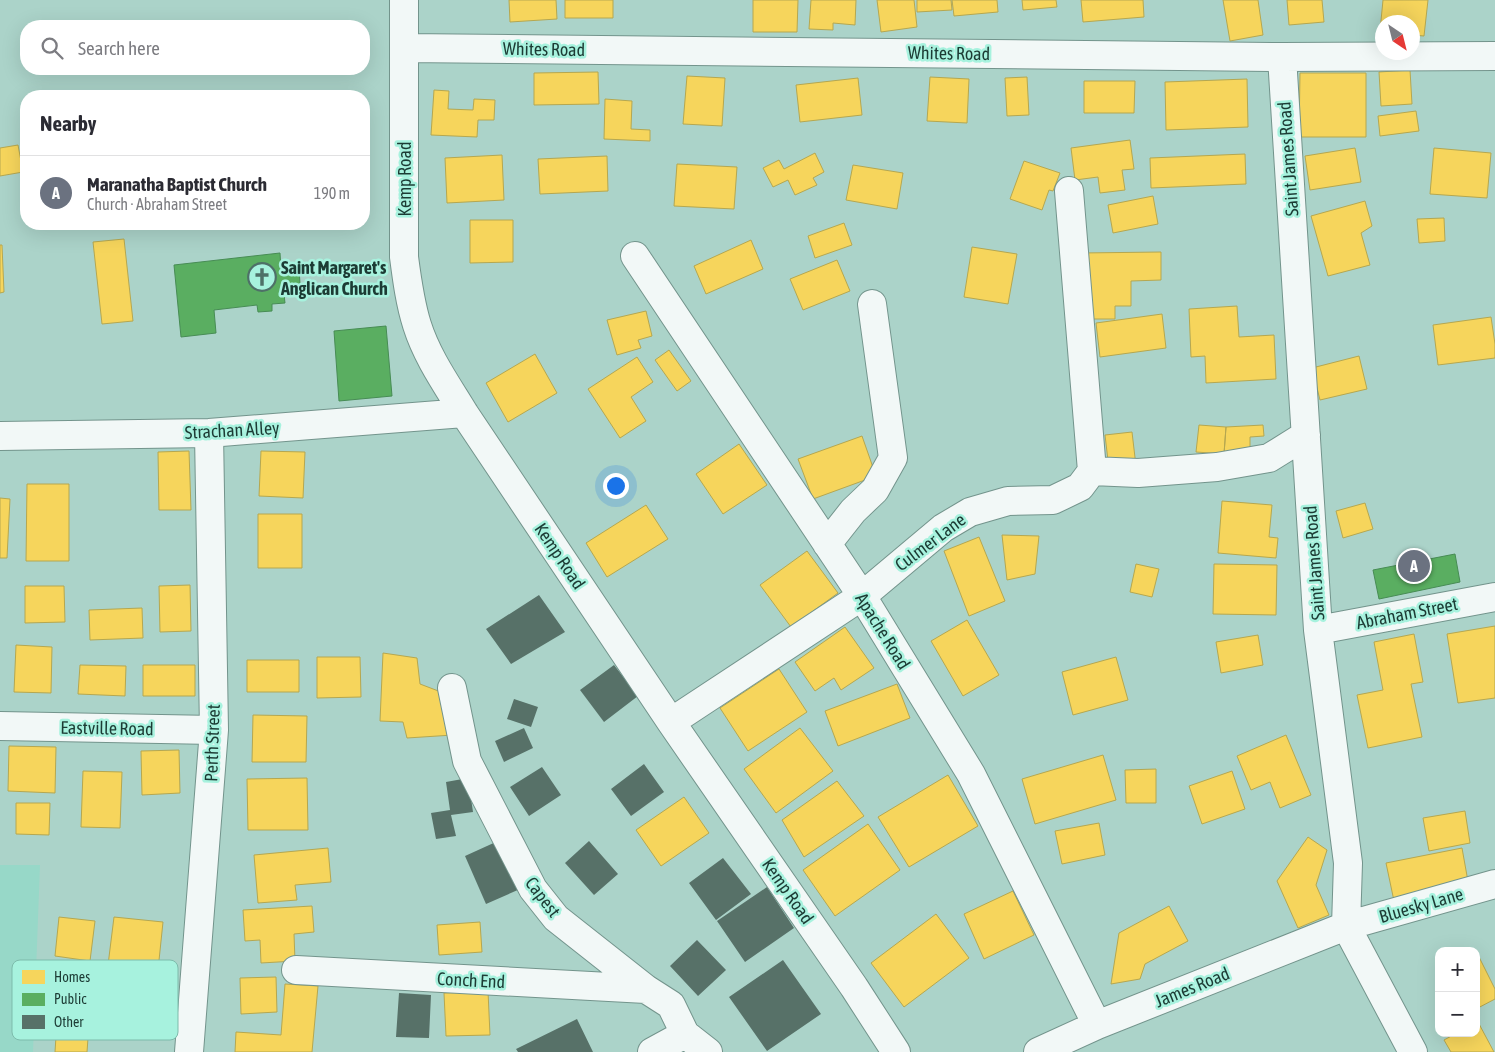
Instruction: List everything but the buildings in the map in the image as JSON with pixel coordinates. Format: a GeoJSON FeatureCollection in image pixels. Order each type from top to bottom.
{"type":"FeatureCollection","features":[{"type":"Feature","properties":{"kind":"street","name":"Kemp Road"},"geometry":{"type":"LineString","coordinates":[[404,0],[404,257],[408,290],[418,327],[432,359],[464,413],[671,722],[854,986],[896,1052]]}},
{"type":"Feature","properties":{"kind":"street","name":"Whites Road"},"geometry":{"type":"LineString","coordinates":[[404,48],[1282,57],[1495,56]]}},
{"type":"Feature","properties":{"kind":"street"},"geometry":{"type":"LineString","coordinates":[[1495,56],[1495,64]]}},
{"type":"Feature","properties":{"kind":"street","name":"Saint James Road"},"geometry":{"type":"LineString","coordinates":[[1282,57],[1318,630],[1348,863],[1346,926],[1413,1052]]}},
{"type":"Feature","properties":{"kind":"street"},"geometry":{"type":"LineString","coordinates":[[1069,191],[1092,471],[1138,473],[1217,467],[1269,458],[1306,435]]}},
{"type":"Feature","properties":{"kind":"street","name":"Apache Road"},"geometry":{"type":"LineString","coordinates":[[635,256],[862,596],[971,774],[1097,1025]]}},
{"type":"Feature","properties":{"kind":"street"},"geometry":{"type":"LineString","coordinates":[[827,544],[853,511],[875,490],[893,458],[872,304]]}},
{"type":"Feature","properties":{"kind":"street","name":"Strachan Alley"},"geometry":{"type":"LineString","coordinates":[[0,436],[209,433],[464,413]]}},
{"type":"Feature","properties":{"kind":"street","name":"Perth Street"},"geometry":{"type":"LineString","coordinates":[[189,1052],[214,730],[209,433]]}},
{"type":"Feature","properties":{"kind":"street","name":"Culmer Lane"},"geometry":{"type":"LineString","coordinates":[[671,722],[862,596],[942,528],[970,512],[1008,501],[1053,500],[1080,487],[1092,471]]}},
{"type":"Feature","properties":{"kind":"street","name":"Abraham Street"},"geometry":{"type":"LineString","coordinates":[[1318,630],[1495,596]]}},
{"type":"Feature","properties":{"kind":"street","name":"Capest"},"geometry":{"type":"LineString","coordinates":[[452,688],[467,761],[533,889],[556,918],[646,989],[671,1005],[685,1034],[708,1052]]}},
{"type":"Feature","properties":{"kind":"street","name":"Eastville Road"},"geometry":{"type":"LineString","coordinates":[[0,726],[214,730]]}},
{"type":"Feature","properties":{"kind":"street","name":"Bluesky Lane"},"geometry":{"type":"LineString","coordinates":[[1346,926],[1495,884]]}},
{"type":"Feature","properties":{"kind":"street","name":"James Road"},"geometry":{"type":"LineString","coordinates":[[1038,1052],[1097,1025],[1346,926]]}},
{"type":"Feature","properties":{"kind":"street","name":"Conch End"},"geometry":{"type":"LineString","coordinates":[[296,970],[646,989]]}},
{"type":"Feature","properties":{"kind":"street"},"geometry":{"type":"LineString","coordinates":[[652,1052],[685,1034]]}},
{"type":"Feature","properties":{"kind":"shaded area"},"geometry":{"type":"Polygon","coordinates":[[[0,865],[40,865],[36,960],[12,960],[12,1040],[33,1040],[33,1052],[0,1052],[0,865]]]}},
{"type":"Feature","properties":{"kind":"place","name":"Saint Margaret's Anglican Church"},"geometry":{"type":"Point","coordinates":[262,277]}},
{"type":"Feature","properties":{"kind":"place","name":"Maranatha Baptist Church"},"geometry":{"type":"Point","coordinates":[1414,566]}}]}
